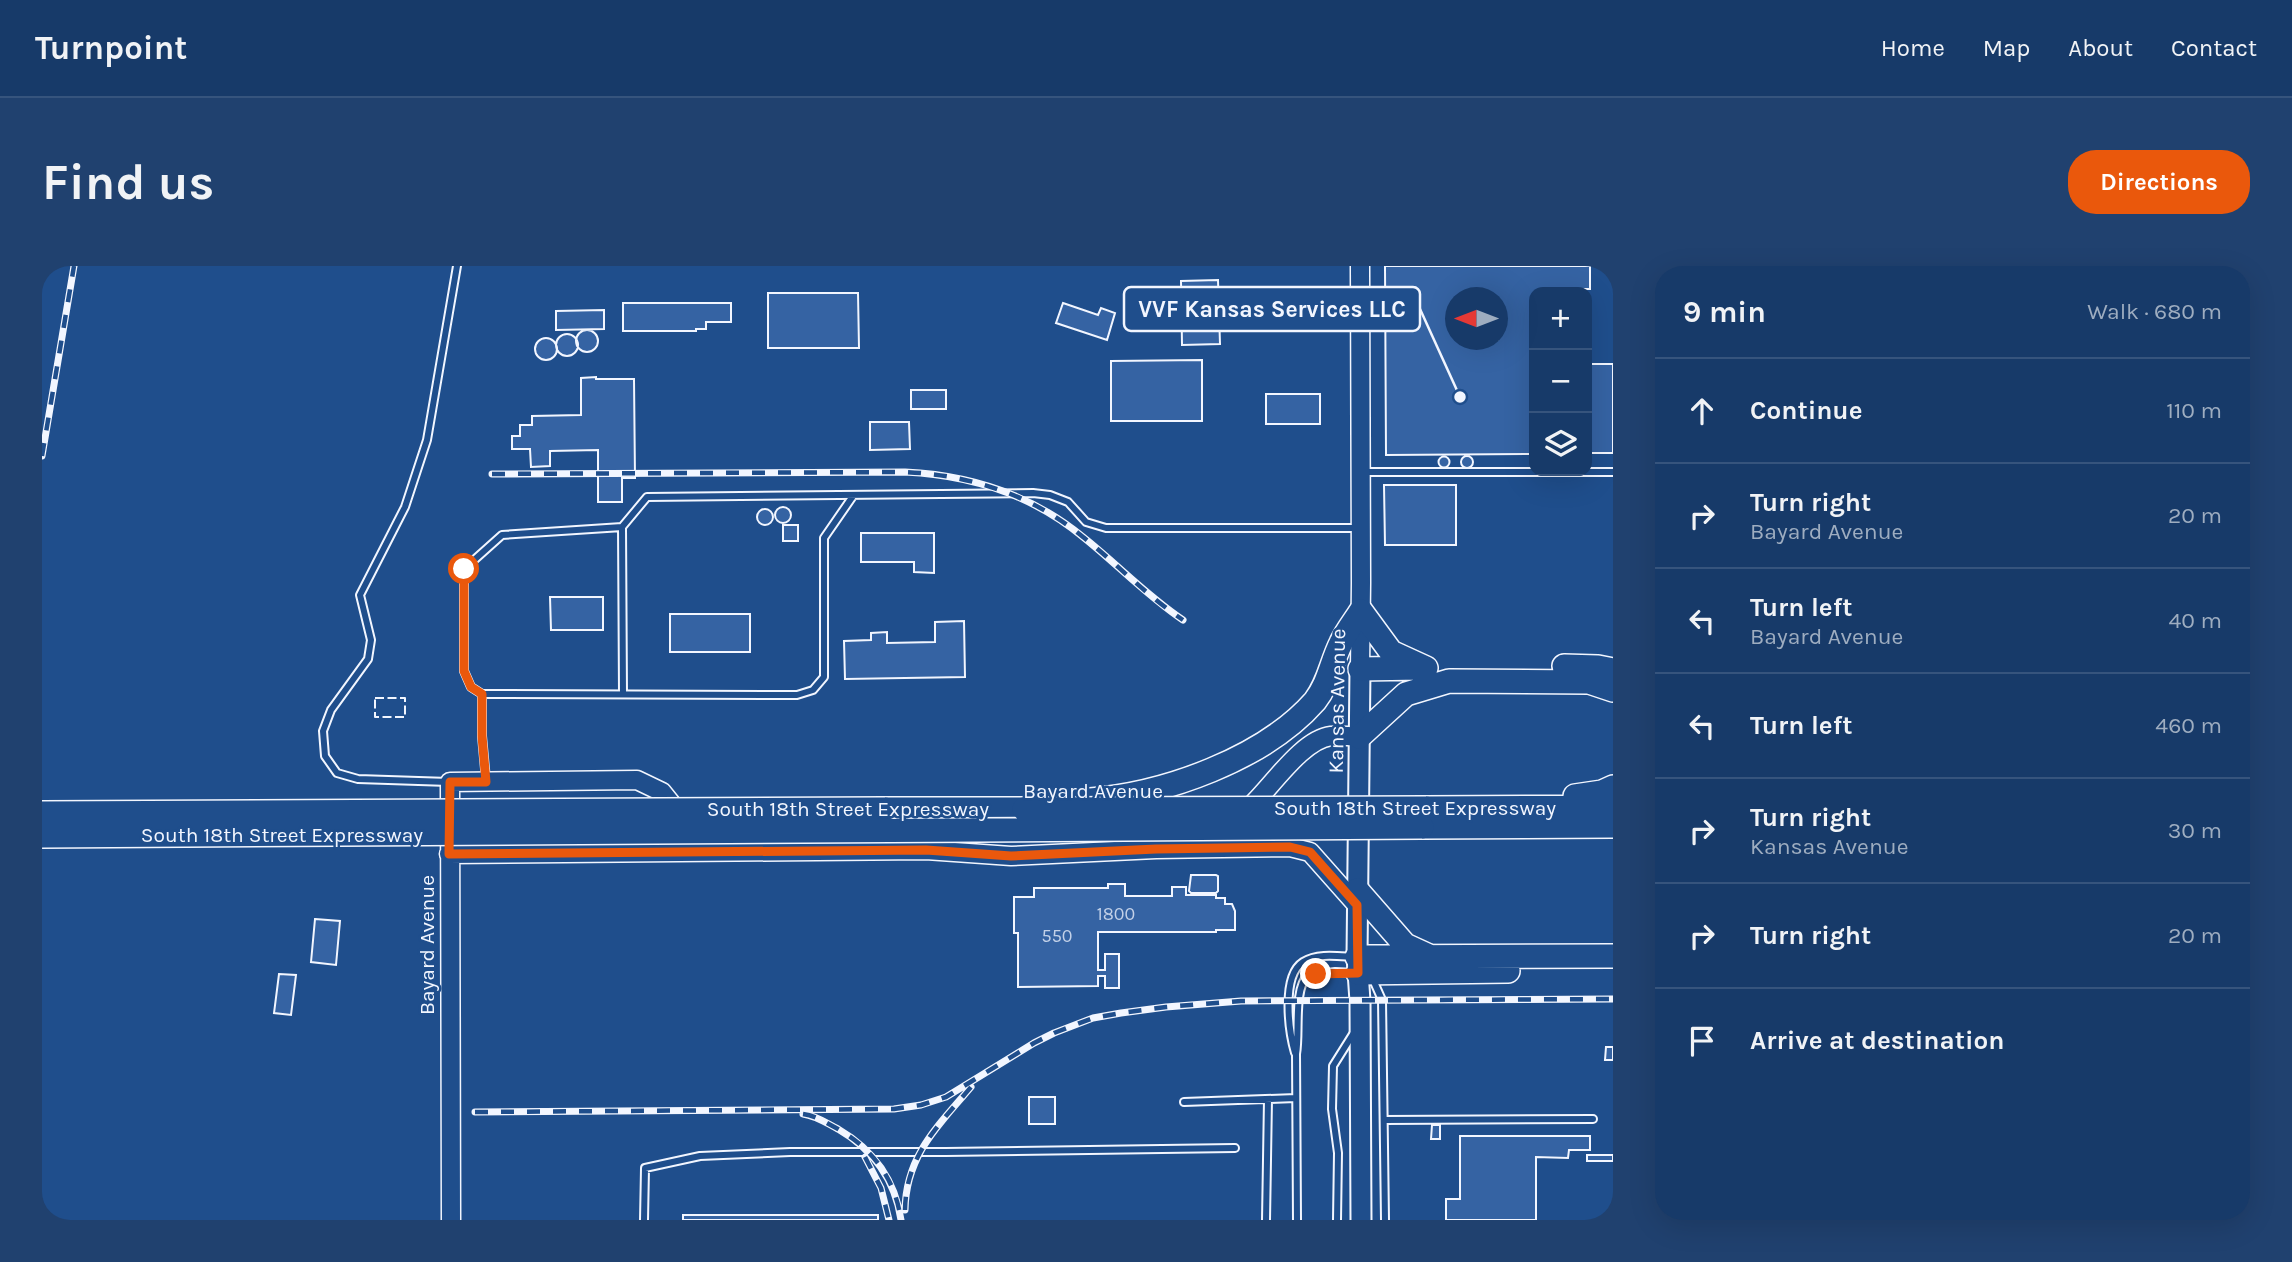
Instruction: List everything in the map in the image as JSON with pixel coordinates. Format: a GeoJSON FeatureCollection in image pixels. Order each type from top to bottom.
{"type":"FeatureCollection","features":[{"type":"Feature","properties":{"kind":"highway"},"geometry":{"type":"LineString","coordinates":[[1024,809],[1049,802],[1119,798],[1205,772],[1270,739],[1315,700],[1331,675],[1340,644],[1361,611],[1391,652],[1426,668]]}},
{"type":"Feature","properties":{"kind":"highway"},"geometry":{"type":"LineString","coordinates":[[1360,669],[1517,666],[1598,667],[1613,670]]}},
{"type":"Feature","properties":{"kind":"highway"},"geometry":{"type":"LineString","coordinates":[[1359,737],[1406,694],[1449,681],[1589,682],[1613,690]]}},
{"type":"Feature","properties":{"kind":"highway"},"geometry":{"type":"LineString","coordinates":[[1532,808],[1561,797],[1583,796],[1613,787]]}},
{"type":"Feature","properties":{"kind":"highway","name":"South 18th Street Expressway"},"geometry":{"type":"LineString","coordinates":[[42,836],[1424,818],[1532,808],[1613,807]]}},
{"type":"Feature","properties":{"kind":"highway","name":"South 18th Street Expressway"},"geometry":{"type":"LineString","coordinates":[[42,813],[1024,809],[1424,818],[1613,827]]}},
{"type":"Feature","properties":{"kind":"highway"},"geometry":{"type":"LineString","coordinates":[[1586,827],[1613,837]]}},
{"type":"Feature","properties":{"kind":"highway"},"geometry":{"type":"LineString","coordinates":[[1357,897],[1405,945],[1429,956]]}},
{"type":"Feature","properties":{"kind":"highway"},"geometry":{"type":"LineString","coordinates":[[1357,965],[1429,956],[1613,956]]}},
{"type":"Feature","properties":{"kind":"highway"},"geometry":{"type":"LineString","coordinates":[[1357,965],[1613,969]]}},
{"type":"Feature","properties":{"kind":"main road","name":"Kansas Avenue"},"geometry":{"type":"LineString","coordinates":[[1360,669],[1357,965],[1361,1220]]}},
{"type":"Feature","properties":{"kind":"street","name":"Kansas Avenue"},"geometry":{"type":"LineString","coordinates":[[1360,266],[1360,669]]}},
{"type":"Feature","properties":{"kind":"street","name":"Bayard Avenue"},"geometry":{"type":"LineString","coordinates":[[451,1220],[450,782],[637,780],[663,792],[678,812],[1243,814],[1295,758],[1323,738],[1359,737]]}},
{"type":"Feature","properties":{"kind":"street"},"geometry":{"type":"LineString","coordinates":[[449,854],[926,850],[1011,856],[1156,849],[1290,847],[1310,852],[1357,897]]}},
{"type":"Feature","properties":{"kind":"lane"},"geometry":{"type":"LineString","coordinates":[[450,782],[358,779],[337,773],[325,756],[323,731],[331,710],[368,659],[371,640],[360,595],[405,507],[427,440],[457,266]]}},
{"type":"Feature","properties":{"kind":"lane"},"geometry":{"type":"LineString","coordinates":[[1239,308],[1360,309]]}},
{"type":"Feature","properties":{"kind":"lane"},"geometry":{"type":"LineString","coordinates":[[1361,471],[1613,472]]}},
{"type":"Feature","properties":{"kind":"lane"},"geometry":{"type":"LineString","coordinates":[[623,694],[622,527],[647,497],[1033,493],[1050,495],[1069,502],[1086,522],[1106,528],[1361,528]]}},
{"type":"Feature","properties":{"kind":"lane"},"geometry":{"type":"LineString","coordinates":[[622,527],[502,535],[464,569],[464,671],[471,687],[482,694],[797,695],[813,690],[824,677],[824,538],[853,496]]}},
{"type":"Feature","properties":{"kind":"lane"},"geometry":{"type":"LineString","coordinates":[[482,694],[486,782]]}},
{"type":"Feature","properties":{"kind":"lane"},"geometry":{"type":"LineString","coordinates":[[1296,1054],[1290,1036],[1292,975],[1304,961],[1316,957],[1357,965],[1374,982],[1382,1000],[1385,1220]]}},
{"type":"Feature","properties":{"kind":"lane"},"geometry":{"type":"LineString","coordinates":[[1297,1220],[1296,1054],[1300,986],[1308,975],[1357,965]]}},
{"type":"Feature","properties":{"kind":"lane"},"geometry":{"type":"LineString","coordinates":[[1337,1220],[1338,1153],[1332,1108],[1333,1066],[1360,1024]]}},
{"type":"Feature","properties":{"kind":"lane"},"geometry":{"type":"LineString","coordinates":[[1184,1102],[1296,1098]]}},
{"type":"Feature","properties":{"kind":"lane"},"geometry":{"type":"LineString","coordinates":[[1266,1220],[1268,1099]]}},
{"type":"Feature","properties":{"kind":"lane"},"geometry":{"type":"LineString","coordinates":[[1384,1120],[1593,1119]]}},
{"type":"Feature","properties":{"kind":"lane"},"geometry":{"type":"LineString","coordinates":[[644,1220],[645,1168],[700,1156],[790,1152],[946,1153],[1235,1148]]}},
{"type":"Feature","properties":{"kind":"building"},"geometry":{"type":"Polygon","coordinates":[[[1385,266],[1590,266],[1590,287],[1529,287],[1529,454],[1386,455],[1385,266]]]}},
{"type":"Feature","properties":{"kind":"building"},"geometry":{"type":"Polygon","coordinates":[[[1218,280],[1220,344],[1182,345],[1181,281],[1218,280]]]}},
{"type":"Feature","properties":{"kind":"building"},"geometry":{"type":"Polygon","coordinates":[[[768,293],[858,293],[859,348],[768,348],[768,293]]]}},
{"type":"Feature","properties":{"kind":"building"},"geometry":{"type":"Polygon","coordinates":[[[623,303],[731,303],[731,322],[706,322],[706,329],[696,331],[623,331],[623,303]]]}},
{"type":"Feature","properties":{"kind":"building"},"geometry":{"type":"Polygon","coordinates":[[[1063,303],[1098,315],[1101,308],[1115,313],[1107,340],[1056,323],[1063,303]]]}},
{"type":"Feature","properties":{"kind":"building"},"geometry":{"type":"Polygon","coordinates":[[[604,310],[604,329],[556,330],[556,311],[604,310]]]}},
{"type":"Feature","properties":{"kind":"building"},"geometry":{"type":"Polygon","coordinates":[[[587,330],[597,337],[598,341],[591,351],[587,352],[577,345],[576,341],[583,331],[587,330]]]}},
{"type":"Feature","properties":{"kind":"building"},"geometry":{"type":"Polygon","coordinates":[[[567,334],[577,341],[578,345],[571,355],[567,356],[557,349],[556,345],[563,335],[567,334]]]}},
{"type":"Feature","properties":{"kind":"building"},"geometry":{"type":"Polygon","coordinates":[[[546,338],[554,341],[557,349],[554,357],[546,360],[538,357],[535,349],[538,341],[546,338]]]}},
{"type":"Feature","properties":{"kind":"building"},"geometry":{"type":"Polygon","coordinates":[[[1202,360],[1202,421],[1111,421],[1111,361],[1202,360]]]}},
{"type":"Feature","properties":{"kind":"building"},"geometry":{"type":"Polygon","coordinates":[[[1592,364],[1613,364],[1613,453],[1592,453],[1592,364]]]}},
{"type":"Feature","properties":{"kind":"building"},"geometry":{"type":"Polygon","coordinates":[[[581,378],[634,379],[635,478],[622,478],[622,502],[598,502],[598,450],[550,451],[550,466],[531,467],[530,449],[512,449],[512,436],[520,436],[520,425],[532,425],[532,416],[581,415],[581,378]]]}},
{"type":"Feature","properties":{"kind":"building"},"geometry":{"type":"Polygon","coordinates":[[[911,390],[946,390],[946,409],[911,409],[911,390]]]}},
{"type":"Feature","properties":{"kind":"building"},"geometry":{"type":"Polygon","coordinates":[[[1266,394],[1320,394],[1320,424],[1266,424],[1266,394]]]}},
{"type":"Feature","properties":{"kind":"building"},"geometry":{"type":"Polygon","coordinates":[[[870,422],[909,422],[910,449],[870,450],[870,422]]]}},
{"type":"Feature","properties":{"kind":"building"},"geometry":{"type":"Polygon","coordinates":[[[1467,456],[1473,462],[1467,468],[1461,462],[1467,456]]]}},
{"type":"Feature","properties":{"kind":"building"},"geometry":{"type":"Polygon","coordinates":[[[1444,457],[1448,458],[1448,466],[1444,467],[1440,466],[1439,462],[1440,458],[1444,457]]]}},
{"type":"Feature","properties":{"kind":"building"},"geometry":{"type":"Polygon","coordinates":[[[1384,485],[1456,485],[1456,545],[1385,545],[1384,485]]]}},
{"type":"Feature","properties":{"kind":"building"},"geometry":{"type":"Polygon","coordinates":[[[783,507],[789,509],[789,521],[783,523],[777,521],[775,515],[777,509],[783,507]]]}},
{"type":"Feature","properties":{"kind":"building"},"geometry":{"type":"Polygon","coordinates":[[[765,509],[771,511],[771,523],[765,525],[759,523],[757,517],[759,511],[765,509]]]}},
{"type":"Feature","properties":{"kind":"building"},"geometry":{"type":"Polygon","coordinates":[[[783,525],[798,525],[798,541],[783,541],[783,525]]]}},
{"type":"Feature","properties":{"kind":"building"},"geometry":{"type":"Polygon","coordinates":[[[861,533],[934,533],[934,573],[914,572],[914,562],[861,562],[861,533]]]}},
{"type":"Feature","properties":{"kind":"building"},"geometry":{"type":"Polygon","coordinates":[[[550,597],[603,597],[603,630],[551,630],[550,597]]]}},
{"type":"Feature","properties":{"kind":"building"},"geometry":{"type":"Polygon","coordinates":[[[670,614],[750,614],[750,652],[670,652],[670,614]]]}},
{"type":"Feature","properties":{"kind":"building"},"geometry":{"type":"Polygon","coordinates":[[[964,621],[965,677],[845,679],[844,641],[871,640],[871,633],[887,632],[887,643],[935,642],[935,622],[964,621]]]}},
{"type":"Feature","properties":{"kind":"building"},"geometry":{"type":"Polygon","coordinates":[[[1191,875],[1218,876],[1218,891],[1191,893],[1191,875]]]}},
{"type":"Feature","properties":{"kind":"building"},"geometry":{"type":"Polygon","coordinates":[[[1108,884],[1125,884],[1125,896],[1172,896],[1172,887],[1186,887],[1186,895],[1216,895],[1216,898],[1225,898],[1225,904],[1232,904],[1235,911],[1235,930],[1098,932],[1098,970],[1105,970],[1105,954],[1119,954],[1119,988],[1105,988],[1105,976],[1098,976],[1098,986],[1018,987],[1018,933],[1014,933],[1014,897],[1034,897],[1034,888],[1108,888],[1108,884]]]}},
{"type":"Feature","properties":{"kind":"building"},"geometry":{"type":"Polygon","coordinates":[[[315,919],[340,921],[336,965],[311,962],[315,919]]]}},
{"type":"Feature","properties":{"kind":"building"},"geometry":{"type":"Polygon","coordinates":[[[279,974],[296,975],[291,1015],[274,1013],[279,974]]]}},
{"type":"Feature","properties":{"kind":"building"},"geometry":{"type":"Polygon","coordinates":[[[1606,1047],[1613,1047],[1613,1060],[1605,1060],[1606,1047]]]}},
{"type":"Feature","properties":{"kind":"building"},"geometry":{"type":"Polygon","coordinates":[[[1029,1097],[1055,1097],[1055,1124],[1029,1124],[1029,1097]]]}},
{"type":"Feature","properties":{"kind":"building"},"geometry":{"type":"Polygon","coordinates":[[[1432,1125],[1440,1125],[1440,1139],[1431,1139],[1432,1125]]]}},
{"type":"Feature","properties":{"kind":"building"},"geometry":{"type":"Polygon","coordinates":[[[1460,1136],[1590,1136],[1590,1150],[1569,1150],[1568,1158],[1536,1157],[1536,1220],[1446,1220],[1446,1199],[1460,1199],[1460,1136]]]}},
{"type":"Feature","properties":{"kind":"building"},"geometry":{"type":"Polygon","coordinates":[[[1587,1155],[1613,1155],[1613,1161],[1587,1161],[1587,1155]]]}},
{"type":"Feature","properties":{"kind":"building"},"geometry":{"type":"Polygon","coordinates":[[[683,1215],[878,1215],[878,1220],[683,1220],[683,1215]]]}},
{"type":"Feature","properties":{"kind":"railway"},"geometry":{"type":"LineString","coordinates":[[42,456],[74,266]]}},
{"type":"Feature","properties":{"kind":"railway"},"geometry":{"type":"LineString","coordinates":[[492,474],[905,472],[977,483],[1022,499],[1063,522],[1183,620]]}},
{"type":"Feature","properties":{"kind":"railway"},"geometry":{"type":"LineString","coordinates":[[475,1112],[894,1109],[921,1105],[946,1097],[1054,1033],[1093,1018],[1121,1013],[1241,1001],[1613,999]]}},
{"type":"Feature","properties":{"kind":"railway"},"geometry":{"type":"LineString","coordinates":[[905,1210],[911,1173],[926,1142],[971,1087]]}},
{"type":"Feature","properties":{"kind":"railway"},"geometry":{"type":"LineString","coordinates":[[803,1114],[838,1129],[872,1156],[894,1191],[901,1220]]}},
{"type":"Feature","properties":{"kind":"railway"},"geometry":{"type":"LineString","coordinates":[[865,1157],[881,1188],[889,1220]]}},
{"type":"Feature","properties":{"kind":"fence"},"geometry":{"type":"LineString","coordinates":[[375,698],[405,698],[405,717],[375,717],[375,698]]}},
{"type":"Feature","properties":{"kind":"place","name":"VVF Kansas Services LLC"},"geometry":{"type":"Point","coordinates":[1460,397]}},
{"type":"Feature","properties":{"kind":"route"},"geometry":{"type":"LineString","coordinates":[[464,569],[464,671],[471,687],[482,694],[486,782],[450,782],[449,854],[926,850],[1011,856],[1156,849],[1290,847],[1310,852],[1357,905],[1358,973],[1316,974]]}}]}
